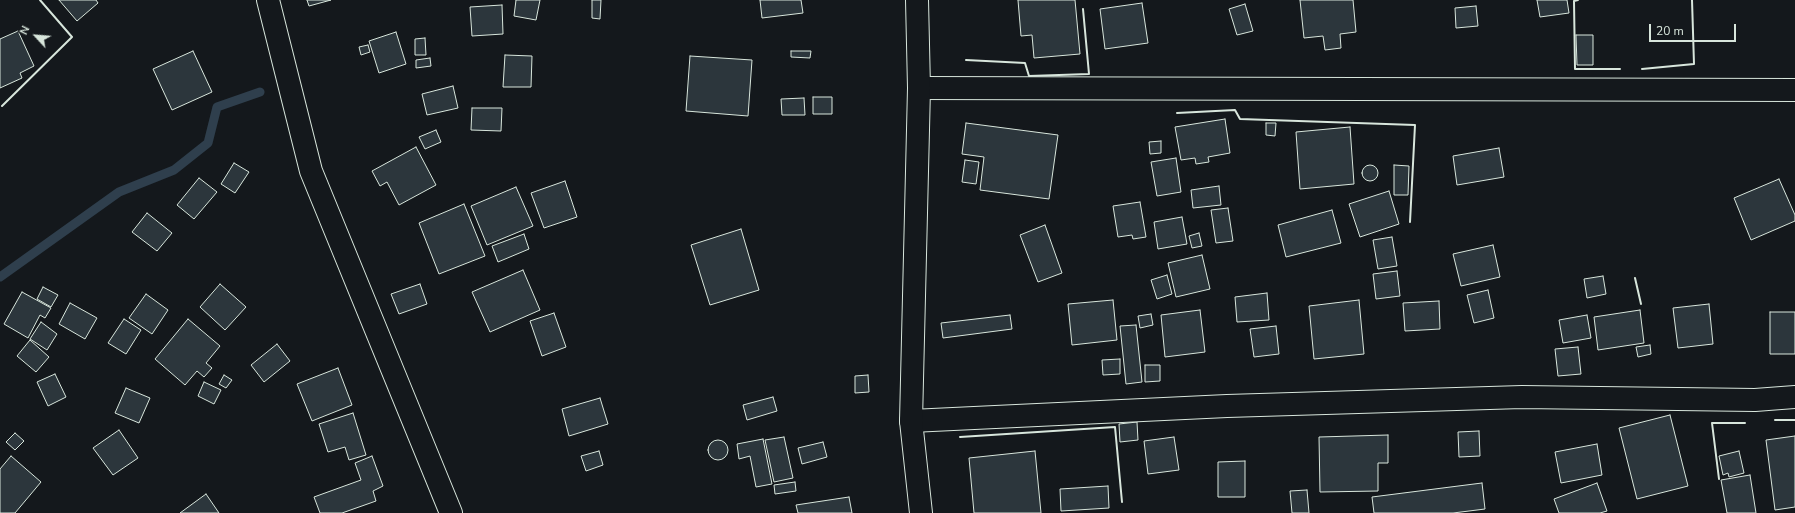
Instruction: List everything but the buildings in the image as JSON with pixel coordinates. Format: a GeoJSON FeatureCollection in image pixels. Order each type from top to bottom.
{"type":"FeatureCollection","features":[{"type":"Feature","properties":{"kind":"street"},"geometry":{"type":"LineString","coordinates":[[268,0],[311,171],[451,513]]}},
{"type":"Feature","properties":{"kind":"street"},"geometry":{"type":"LineString","coordinates":[[917,0],[919,88],[911,421],[921,513]]}},
{"type":"Feature","properties":{"kind":"street"},"geometry":{"type":"LineString","coordinates":[[919,88],[1795,90]]}},
{"type":"Feature","properties":{"kind":"street"},"geometry":{"type":"LineString","coordinates":[[911,421],[1227,406],[1522,397],[1755,400],[1795,397]]}},
{"type":"Feature","properties":{"kind":"waterway"},"geometry":{"type":"LineString","coordinates":[[0,277],[119,192],[174,170],[208,143],[217,107],[260,92]]}},
{"type":"Feature","properties":{"kind":"wall"},"geometry":{"type":"LineString","coordinates":[[2,106],[72,37],[40,0]]}},
{"type":"Feature","properties":{"kind":"wall"},"geometry":{"type":"LineString","coordinates":[[1578,0],[1574,1],[1575,69],[1620,69]]}},
{"type":"Feature","properties":{"kind":"wall"},"geometry":{"type":"LineString","coordinates":[[1642,69],[1694,64],[1692,0]]}},
{"type":"Feature","properties":{"kind":"wall"},"geometry":{"type":"LineString","coordinates":[[966,60],[1025,63],[1029,76],[1089,74],[1083,9]]}},
{"type":"Feature","properties":{"kind":"wall"},"geometry":{"type":"LineString","coordinates":[[1177,113],[1235,110],[1240,119],[1415,125],[1410,222]]}},
{"type":"Feature","properties":{"kind":"wall"},"geometry":{"type":"LineString","coordinates":[[1635,278],[1641,304]]}},
{"type":"Feature","properties":{"kind":"wall"},"geometry":{"type":"LineString","coordinates":[[1775,420],[1795,420]]}},
{"type":"Feature","properties":{"kind":"wall"},"geometry":{"type":"LineString","coordinates":[[1719,479],[1712,423],[1745,423]]}},
{"type":"Feature","properties":{"kind":"wall"},"geometry":{"type":"LineString","coordinates":[[960,437],[1115,427],[1122,502]]}}]}
